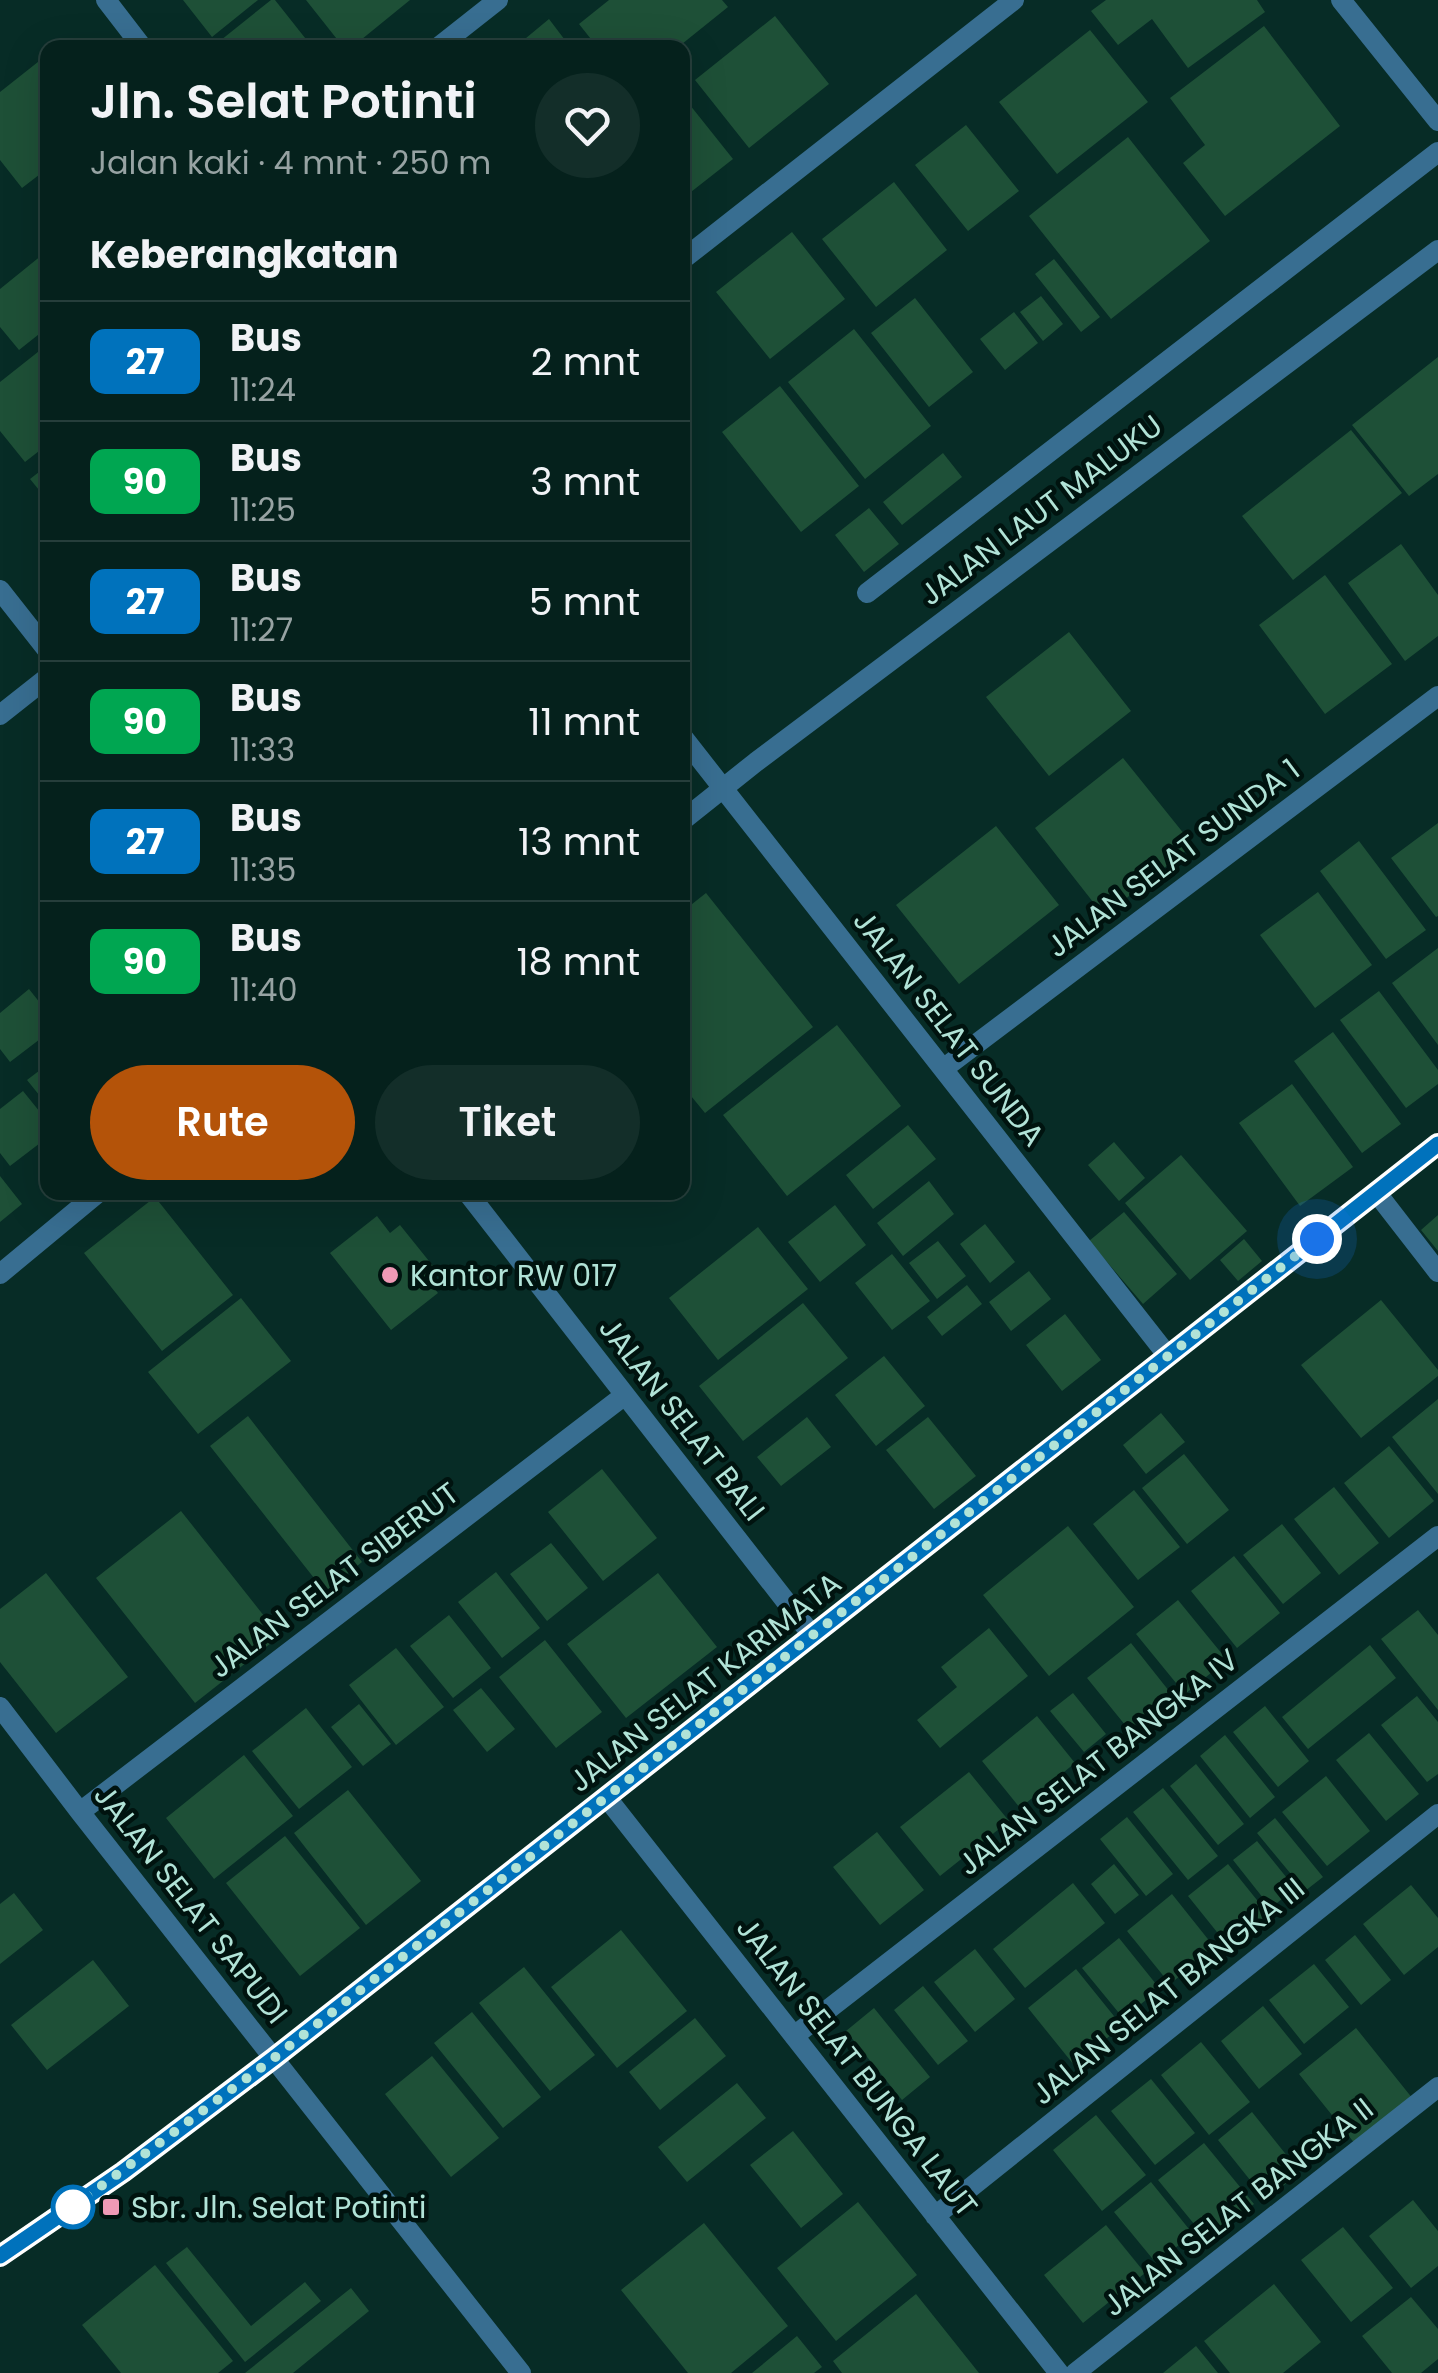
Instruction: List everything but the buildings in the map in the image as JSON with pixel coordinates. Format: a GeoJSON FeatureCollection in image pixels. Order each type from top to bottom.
{"type":"FeatureCollection","features":[{"type":"Feature","properties":{"kind":"street"},"geometry":{"type":"LineString","coordinates":[[106,0],[137,40]]}},
{"type":"Feature","properties":{"kind":"street"},"geometry":{"type":"LineString","coordinates":[[447,40],[498,0]]}},
{"type":"Feature","properties":{"kind":"street"},"geometry":{"type":"LineString","coordinates":[[690,254],[1014,0]]}},
{"type":"Feature","properties":{"kind":"street"},"geometry":{"type":"LineString","coordinates":[[1341,0],[1438,121]]}},
{"type":"Feature","properties":{"kind":"street","name":"JALAN LAUT MALUKU"},"geometry":{"type":"LineString","coordinates":[[867,594],[1438,152]]}},
{"type":"Feature","properties":{"kind":"street","name":"JALAN LAUT MALUKU"},"geometry":{"type":"LineString","coordinates":[[690,814],[1438,250]]}},
{"type":"Feature","properties":{"kind":"street"},"geometry":{"type":"LineString","coordinates":[[0,590],[40,642]]}},
{"type":"Feature","properties":{"kind":"street"},"geometry":{"type":"LineString","coordinates":[[0,715],[40,683]]}},
{"type":"Feature","properties":{"kind":"street","name":"JALAN SELAT SUNDA 1"},"geometry":{"type":"LineString","coordinates":[[943,1069],[1438,696]]}},
{"type":"Feature","properties":{"kind":"street","name":"JALAN SELAT SUNDA"},"geometry":{"type":"LineString","coordinates":[[690,746],[1168,1356]]}},
{"type":"Feature","properties":{"kind":"street","name":"JALAN SELAT KARIMATA"},"geometry":{"type":"LineString","coordinates":[[0,2256],[123,2172],[274,2058],[1438,1144]]}},
{"type":"Feature","properties":{"kind":"street"},"geometry":{"type":"LineString","coordinates":[[1376,1192],[1438,1272]]}},
{"type":"Feature","properties":{"kind":"street"},"geometry":{"type":"LineString","coordinates":[[0,1274],[89,1200]]}},
{"type":"Feature","properties":{"kind":"street","name":"JALAN SELAT BALI"},"geometry":{"type":"LineString","coordinates":[[473,1200],[812,1635]]}},
{"type":"Feature","properties":{"kind":"street","name":"JALAN SELAT SIBERUT"},"geometry":{"type":"LineString","coordinates":[[80,1812],[625,1395]]}},
{"type":"Feature","properties":{"kind":"street","name":"JALAN SELAT BANGKA IV"},"geometry":{"type":"LineString","coordinates":[[794,2036],[1438,1536]]}},
{"type":"Feature","properties":{"kind":"street","name":"JALAN SELAT SAPUDI"},"geometry":{"type":"LineString","coordinates":[[0,1707],[521,2373]]}},
{"type":"Feature","properties":{"kind":"street","name":"JALAN SELAT BUNGA LAUT"},"geometry":{"type":"LineString","coordinates":[[607,1798],[1060,2373]]}},
{"type":"Feature","properties":{"kind":"street","name":"JALAN SELAT BANGKA III"},"geometry":{"type":"LineString","coordinates":[[935,2216],[1438,1814]]}},
{"type":"Feature","properties":{"kind":"street","name":"JALAN SELAT BANGKA II"},"geometry":{"type":"LineString","coordinates":[[1075,2373],[1438,2087]]}},
{"type":"Feature","properties":{"kind":"bus line","name":"27"},"geometry":{"type":"LineString","coordinates":[[0,2256],[123,2172],[274,2058],[1438,1144]]}},
{"type":"Feature","properties":{"kind":"place","name":"Kantor RW 017"},"geometry":{"type":"Point","coordinates":[390,1275]}},
{"type":"Feature","properties":{"kind":"place","name":"Sbr. Jln. Selat Potinti"},"geometry":{"type":"Point","coordinates":[111,2207]}},
{"type":"Feature","properties":{"kind":"route"},"geometry":{"type":"LineString","coordinates":[[73,2207],[274,2058],[1317,1239]]}}]}
